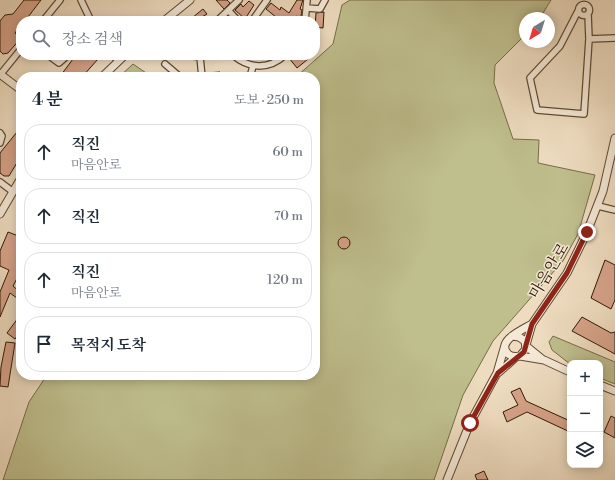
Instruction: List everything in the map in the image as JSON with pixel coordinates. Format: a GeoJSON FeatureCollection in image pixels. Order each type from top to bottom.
{"type":"FeatureCollection","features":[{"type":"Feature","properties":{"kind":"street"},"geometry":{"type":"LineString","coordinates":[[47,16],[60,0]]}},
{"type":"Feature","properties":{"kind":"street"},"geometry":{"type":"LineString","coordinates":[[80,0],[88,16]]}},
{"type":"Feature","properties":{"kind":"street"},"geometry":{"type":"LineString","coordinates":[[170,16],[190,0]]}},
{"type":"Feature","properties":{"kind":"street"},"geometry":{"type":"LineString","coordinates":[[223,16],[239,0]]}},
{"type":"Feature","properties":{"kind":"street"},"geometry":{"type":"LineString","coordinates":[[256,16],[267,0]]}},
{"type":"Feature","properties":{"kind":"street"},"geometry":{"type":"LineString","coordinates":[[306,16],[307,0]]}},
{"type":"Feature","properties":{"kind":"street"},"geometry":{"type":"LineString","coordinates":[[307,8],[320,9],[325,0]]}},
{"type":"Feature","properties":{"kind":"street"},"geometry":{"type":"LineString","coordinates":[[584,2],[589,9],[589,39],[584,114],[537,110],[530,78],[560,46],[584,2]]}},
{"type":"Feature","properties":{"kind":"street"},"geometry":{"type":"LineString","coordinates":[[229,11],[234,16]]}},
{"type":"Feature","properties":{"kind":"street"},"geometry":{"type":"LineString","coordinates":[[578,11],[583,16],[588,14]]}},
{"type":"Feature","properties":{"kind":"street"},"geometry":{"type":"LineString","coordinates":[[589,39],[615,38]]}},
{"type":"Feature","properties":{"kind":"street"},"geometry":{"type":"LineString","coordinates":[[16,55],[0,74],[16,86]]}},
{"type":"Feature","properties":{"kind":"street"},"geometry":{"type":"LineString","coordinates":[[55,60],[59,63],[64,60]]}},
{"type":"Feature","properties":{"kind":"street"},"geometry":{"type":"LineString","coordinates":[[200,60],[202,72]]}},
{"type":"Feature","properties":{"kind":"street"},"geometry":{"type":"LineString","coordinates":[[239,60],[253,66],[271,64],[277,60]]}},
{"type":"Feature","properties":{"kind":"street"},"geometry":{"type":"LineString","coordinates":[[107,72],[118,61]]}},
{"type":"Feature","properties":{"kind":"street"},"geometry":{"type":"LineString","coordinates":[[165,64],[174,72]]}},
{"type":"Feature","properties":{"kind":"street"},"geometry":{"type":"LineString","coordinates":[[251,72],[253,66]]}},
{"type":"Feature","properties":{"kind":"street"},"geometry":{"type":"LineString","coordinates":[[0,133],[2,136],[0,143]]}},
{"type":"Feature","properties":{"kind":"street","name":"마음안로"},"geometry":{"type":"LineString","coordinates":[[532,324],[567,273],[587,232],[598,206],[609,168],[615,138]]}},
{"type":"Feature","properties":{"kind":"street"},"geometry":{"type":"LineString","coordinates":[[0,182],[12,191]]}},
{"type":"Feature","properties":{"kind":"street"},"geometry":{"type":"LineString","coordinates":[[0,214],[16,185]]}},
{"type":"Feature","properties":{"kind":"street"},"geometry":{"type":"LineString","coordinates":[[598,206],[615,210]]}},
{"type":"Feature","properties":{"kind":"street"},"geometry":{"type":"LineString","coordinates":[[446,480],[470,423],[498,373],[505,345],[512,336],[532,324]]}},
{"type":"Feature","properties":{"kind":"street"},"geometry":{"type":"LineString","coordinates":[[498,373],[524,352],[532,324]]}},
{"type":"Feature","properties":{"kind":"street"},"geometry":{"type":"LineString","coordinates":[[512,336],[519,336],[526,346],[544,360],[567,371]]}},
{"type":"Feature","properties":{"kind":"street"},"geometry":{"type":"LineString","coordinates":[[505,345],[508,353],[544,360]]}},
{"type":"Feature","properties":{"kind":"street"},"geometry":{"type":"LineString","coordinates":[[603,386],[615,392]]}},
{"type":"Feature","properties":{"kind":"shaded area"},"geometry":{"type":"Polygon","coordinates":[[[350,0],[551,0],[544,12],[519,12],[519,41],[495,65],[494,83],[513,139],[539,140],[538,163],[595,175],[578,234],[563,261],[493,341],[463,395],[434,480],[3,480],[29,402],[44,380],[320,380],[320,72],[302,72],[315,60],[320,60],[320,56],[333,44],[342,5],[350,0]]]}},
{"type":"Feature","properties":{"kind":"shaded area"},"geometry":{"type":"Polygon","coordinates":[[[133,64],[145,72],[124,72],[133,64]]]}},
{"type":"Feature","properties":{"kind":"shaded area"},"geometry":{"type":"Polygon","coordinates":[[[553,336],[615,362],[615,384],[603,379],[603,360],[567,360],[567,362],[552,350],[549,342],[553,336]]]}},
{"type":"Feature","properties":{"kind":"building"},"geometry":{"type":"Polygon","coordinates":[[[24,0],[41,0],[29,16],[16,16],[16,44],[8,53],[3,54],[0,51],[0,21],[5,15],[13,14],[24,0]]]}},
{"type":"Feature","properties":{"kind":"building"},"geometry":{"type":"Polygon","coordinates":[[[216,0],[227,0],[230,3],[224,9],[216,0]]]}},
{"type":"Feature","properties":{"kind":"building"},"geometry":{"type":"Polygon","coordinates":[[[297,0],[303,0],[300,9],[302,10],[301,16],[275,16],[266,9],[271,3],[280,10],[281,7],[289,13],[297,0]]]}},
{"type":"Feature","properties":{"kind":"building"},"geometry":{"type":"Polygon","coordinates":[[[249,1],[254,5],[247,16],[242,16],[235,10],[241,4],[243,7],[249,1]]]}},
{"type":"Feature","properties":{"kind":"building"},"geometry":{"type":"Polygon","coordinates":[[[203,9],[207,14],[204,16],[194,16],[203,9]]]}},
{"type":"Feature","properties":{"kind":"building"},"geometry":{"type":"Polygon","coordinates":[[[324,12],[323,28],[320,28],[320,16],[316,16],[316,13],[324,12]]]}},
{"type":"Feature","properties":{"kind":"building"},"geometry":{"type":"Polygon","coordinates":[[[72,60],[97,60],[86,72],[63,72],[72,60]]]}},
{"type":"Feature","properties":{"kind":"building"},"geometry":{"type":"Polygon","coordinates":[[[291,60],[307,60],[297,68],[291,60]]]}},
{"type":"Feature","properties":{"kind":"building"},"geometry":{"type":"Polygon","coordinates":[[[16,133],[16,164],[9,176],[4,176],[0,173],[0,153],[16,133]]]}},
{"type":"Feature","properties":{"kind":"building"},"geometry":{"type":"Polygon","coordinates":[[[8,232],[16,235],[16,280],[13,286],[16,289],[16,297],[10,293],[0,317],[0,292],[9,270],[0,266],[0,251],[8,232]]]}},
{"type":"Feature","properties":{"kind":"building"},"geometry":{"type":"Polygon","coordinates":[[[342,237],[346,237],[350,243],[346,249],[342,249],[338,245],[338,241],[342,237]]]}},
{"type":"Feature","properties":{"kind":"building"},"geometry":{"type":"Polygon","coordinates":[[[605,260],[615,265],[615,300],[611,309],[591,298],[605,260]]]}},
{"type":"Feature","properties":{"kind":"building"},"geometry":{"type":"Polygon","coordinates":[[[582,317],[611,333],[615,332],[615,354],[572,331],[582,317]]]}},
{"type":"Feature","properties":{"kind":"building"},"geometry":{"type":"Polygon","coordinates":[[[16,321],[16,338],[15,339],[7,333],[16,321]]]}},
{"type":"Feature","properties":{"kind":"building"},"geometry":{"type":"Polygon","coordinates":[[[6,342],[15,343],[8,387],[0,386],[1,367],[6,342]]]}},
{"type":"Feature","properties":{"kind":"building"},"geometry":{"type":"Polygon","coordinates":[[[520,388],[526,401],[567,420],[567,431],[527,412],[507,422],[503,412],[518,405],[511,392],[520,388]]]}},
{"type":"Feature","properties":{"kind":"building"},"geometry":{"type":"Polygon","coordinates":[[[611,416],[615,418],[615,438],[604,432],[611,416]]]}},
{"type":"Feature","properties":{"kind":"building"},"geometry":{"type":"Polygon","coordinates":[[[484,471],[488,480],[477,480],[475,475],[484,471]]]}},
{"type":"Feature","properties":{"kind":"route"},"geometry":{"type":"LineString","coordinates":[[470,423],[498,373],[516,357],[523,354],[526,349],[532,324],[567,273],[587,232]]}}]}
